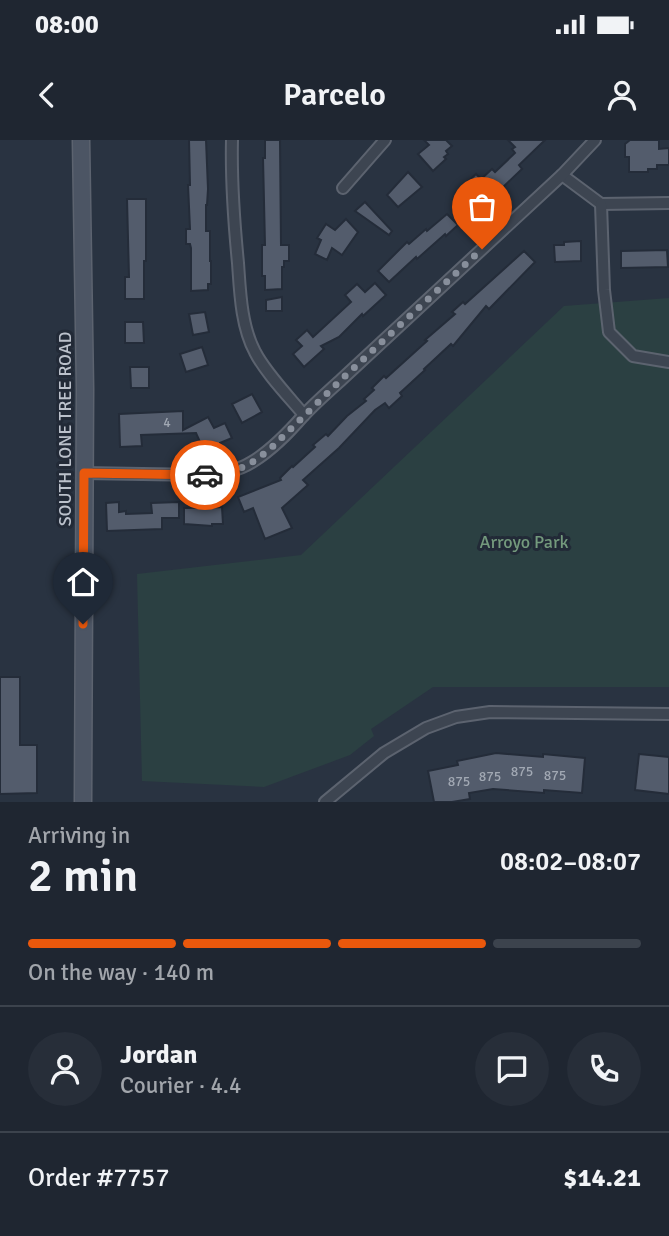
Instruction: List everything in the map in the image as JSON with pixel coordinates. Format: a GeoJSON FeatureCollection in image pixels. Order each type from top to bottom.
{"type":"FeatureCollection","features":[{"type":"Feature","properties":{"kind":"main road","name":"SOUTH LONE TREE ROAD"},"geometry":{"type":"LineString","coordinates":[[81,140],[85,389],[83,802]]}},
{"type":"Feature","properties":{"kind":"street"},"geometry":{"type":"LineString","coordinates":[[232,140],[234,220],[245,323],[255,352],[304,415]]}},
{"type":"Feature","properties":{"kind":"street"},"geometry":{"type":"LineString","coordinates":[[343,188],[385,140]]}},
{"type":"Feature","properties":{"kind":"street"},"geometry":{"type":"LineString","coordinates":[[84,473],[201,475],[237,470],[251,463],[292,429],[562,176],[596,140]]}},
{"type":"Feature","properties":{"kind":"street"},"geometry":{"type":"LineString","coordinates":[[562,176],[601,204],[669,203]]}},
{"type":"Feature","properties":{"kind":"street"},"geometry":{"type":"LineString","coordinates":[[601,204],[604,290],[609,332],[632,356],[669,362]]}},
{"type":"Feature","properties":{"kind":"street"},"geometry":{"type":"LineString","coordinates":[[325,802],[384,753],[426,728],[456,716],[489,712],[669,714]]}},
{"type":"Feature","properties":{"kind":"green space","name":"Arroyo Park"},"geometry":{"type":"Polygon","coordinates":[[[669,298],[669,687],[433,687],[371,729],[374,736],[350,755],[264,787],[142,781],[137,574],[301,555],[564,306],[669,298]]]}},
{"type":"Feature","properties":{"kind":"building"},"geometry":{"type":"Polygon","coordinates":[[[189,140],[206,140],[206,231],[210,231],[211,261],[211,284],[208,284],[208,290],[191,291],[191,248],[190,244],[186,244],[186,229],[190,229],[189,140]]]}},
{"type":"Feature","properties":{"kind":"building"},"geometry":{"type":"Polygon","coordinates":[[[265,140],[280,140],[281,245],[289,245],[289,261],[284,261],[282,267],[282,289],[265,290],[262,245],[265,245],[265,140]]]}},
{"type":"Feature","properties":{"kind":"building"},"geometry":{"type":"Polygon","coordinates":[[[424,140],[446,140],[452,146],[446,151],[446,159],[433,171],[418,154],[429,145],[424,140]]]}},
{"type":"Feature","properties":{"kind":"building"},"geometry":{"type":"Polygon","coordinates":[[[508,140],[545,140],[519,165],[522,169],[500,190],[493,182],[474,199],[479,206],[471,214],[456,193],[476,174],[481,179],[492,169],[495,172],[515,153],[512,149],[515,147],[508,140]]]}},
{"type":"Feature","properties":{"kind":"building"},"geometry":{"type":"Polygon","coordinates":[[[630,140],[659,140],[659,149],[669,148],[669,165],[657,165],[657,169],[648,169],[648,172],[629,172],[629,157],[625,157],[625,144],[630,140]]]}},
{"type":"Feature","properties":{"kind":"building"},"geometry":{"type":"Polygon","coordinates":[[[408,172],[422,187],[398,207],[387,195],[408,172]]]}},
{"type":"Feature","properties":{"kind":"building"},"geometry":{"type":"Polygon","coordinates":[[[127,199],[146,199],[144,299],[125,299],[125,277],[129,277],[127,199]]]}},
{"type":"Feature","properties":{"kind":"building"},"geometry":{"type":"Polygon","coordinates":[[[365,202],[392,231],[389,235],[355,211],[365,202]]]}},
{"type":"Feature","properties":{"kind":"building"},"geometry":{"type":"Polygon","coordinates":[[[447,214],[458,225],[446,236],[445,234],[417,259],[416,257],[389,282],[378,271],[407,242],[409,244],[447,214]]]}},
{"type":"Feature","properties":{"kind":"building"},"geometry":{"type":"Polygon","coordinates":[[[346,219],[358,232],[342,255],[332,248],[327,260],[315,254],[321,240],[317,238],[326,224],[335,230],[346,219]]]}},
{"type":"Feature","properties":{"kind":"building"},"geometry":{"type":"Polygon","coordinates":[[[581,241],[581,261],[555,262],[554,245],[581,241]]]}},
{"type":"Feature","properties":{"kind":"building"},"geometry":{"type":"Polygon","coordinates":[[[667,250],[668,267],[621,268],[621,251],[667,250]]]}},
{"type":"Feature","properties":{"kind":"building"},"geometry":{"type":"Polygon","coordinates":[[[524,251],[535,262],[489,309],[486,306],[453,346],[451,344],[400,393],[402,396],[389,408],[385,403],[375,410],[339,448],[303,480],[308,485],[282,508],[292,528],[265,539],[253,508],[244,512],[238,497],[281,480],[292,466],[315,447],[313,445],[326,434],[328,436],[366,401],[364,399],[384,376],[386,378],[455,314],[452,312],[463,302],[465,304],[524,251]]]}},
{"type":"Feature","properties":{"kind":"building"},"geometry":{"type":"Polygon","coordinates":[[[375,283],[386,295],[339,337],[321,346],[324,349],[304,367],[293,354],[302,346],[296,340],[307,330],[313,337],[351,302],[345,295],[357,284],[365,292],[375,283]]]}},
{"type":"Feature","properties":{"kind":"building"},"geometry":{"type":"Polygon","coordinates":[[[282,297],[282,311],[266,311],[266,300],[282,297]]]}},
{"type":"Feature","properties":{"kind":"building"},"geometry":{"type":"Polygon","coordinates":[[[205,312],[209,332],[193,335],[189,314],[205,312]]]}},
{"type":"Feature","properties":{"kind":"building"},"geometry":{"type":"Polygon","coordinates":[[[125,322],[143,322],[144,343],[125,343],[125,322]]]}},
{"type":"Feature","properties":{"kind":"building"},"geometry":{"type":"Polygon","coordinates":[[[202,347],[208,365],[186,372],[180,354],[202,347]]]}},
{"type":"Feature","properties":{"kind":"building"},"geometry":{"type":"Polygon","coordinates":[[[130,367],[149,367],[149,388],[131,388],[130,367]]]}},
{"type":"Feature","properties":{"kind":"building"},"geometry":{"type":"Polygon","coordinates":[[[252,394],[262,412],[242,423],[232,404],[252,394]]]}},
{"type":"Feature","properties":{"kind":"building"},"geometry":{"type":"Polygon","coordinates":[[[183,411],[183,430],[208,417],[214,428],[225,423],[232,438],[211,451],[210,448],[204,451],[196,433],[141,435],[142,446],[120,447],[119,414],[183,411]]]}},
{"type":"Feature","properties":{"kind":"building"},"geometry":{"type":"Polygon","coordinates":[[[119,502],[119,512],[126,511],[126,514],[152,513],[151,503],[179,502],[179,518],[162,518],[162,529],[107,531],[106,503],[119,502]]]}},
{"type":"Feature","properties":{"kind":"building"},"geometry":{"type":"Polygon","coordinates":[[[222,507],[223,524],[184,524],[184,508],[222,507]]]}},
{"type":"Feature","properties":{"kind":"building"},"geometry":{"type":"Polygon","coordinates":[[[0,677],[20,677],[20,745],[37,745],[37,793],[0,794],[0,677]]]}},
{"type":"Feature","properties":{"kind":"building"},"geometry":{"type":"Polygon","coordinates":[[[496,753],[585,758],[582,793],[493,789],[469,793],[470,799],[434,802],[428,771],[458,765],[457,761],[496,753]]]}},
{"type":"Feature","properties":{"kind":"building"},"geometry":{"type":"Polygon","coordinates":[[[639,754],[669,757],[669,794],[635,790],[639,754]]]}},
{"type":"Feature","properties":{"kind":"way so far"},"geometry":{"type":"LineString","coordinates":[[205,475],[237,470],[268,451],[482,249]]}},
{"type":"Feature","properties":{"kind":"route"},"geometry":{"type":"LineString","coordinates":[[83,624],[84,473],[205,475]]}}]}
